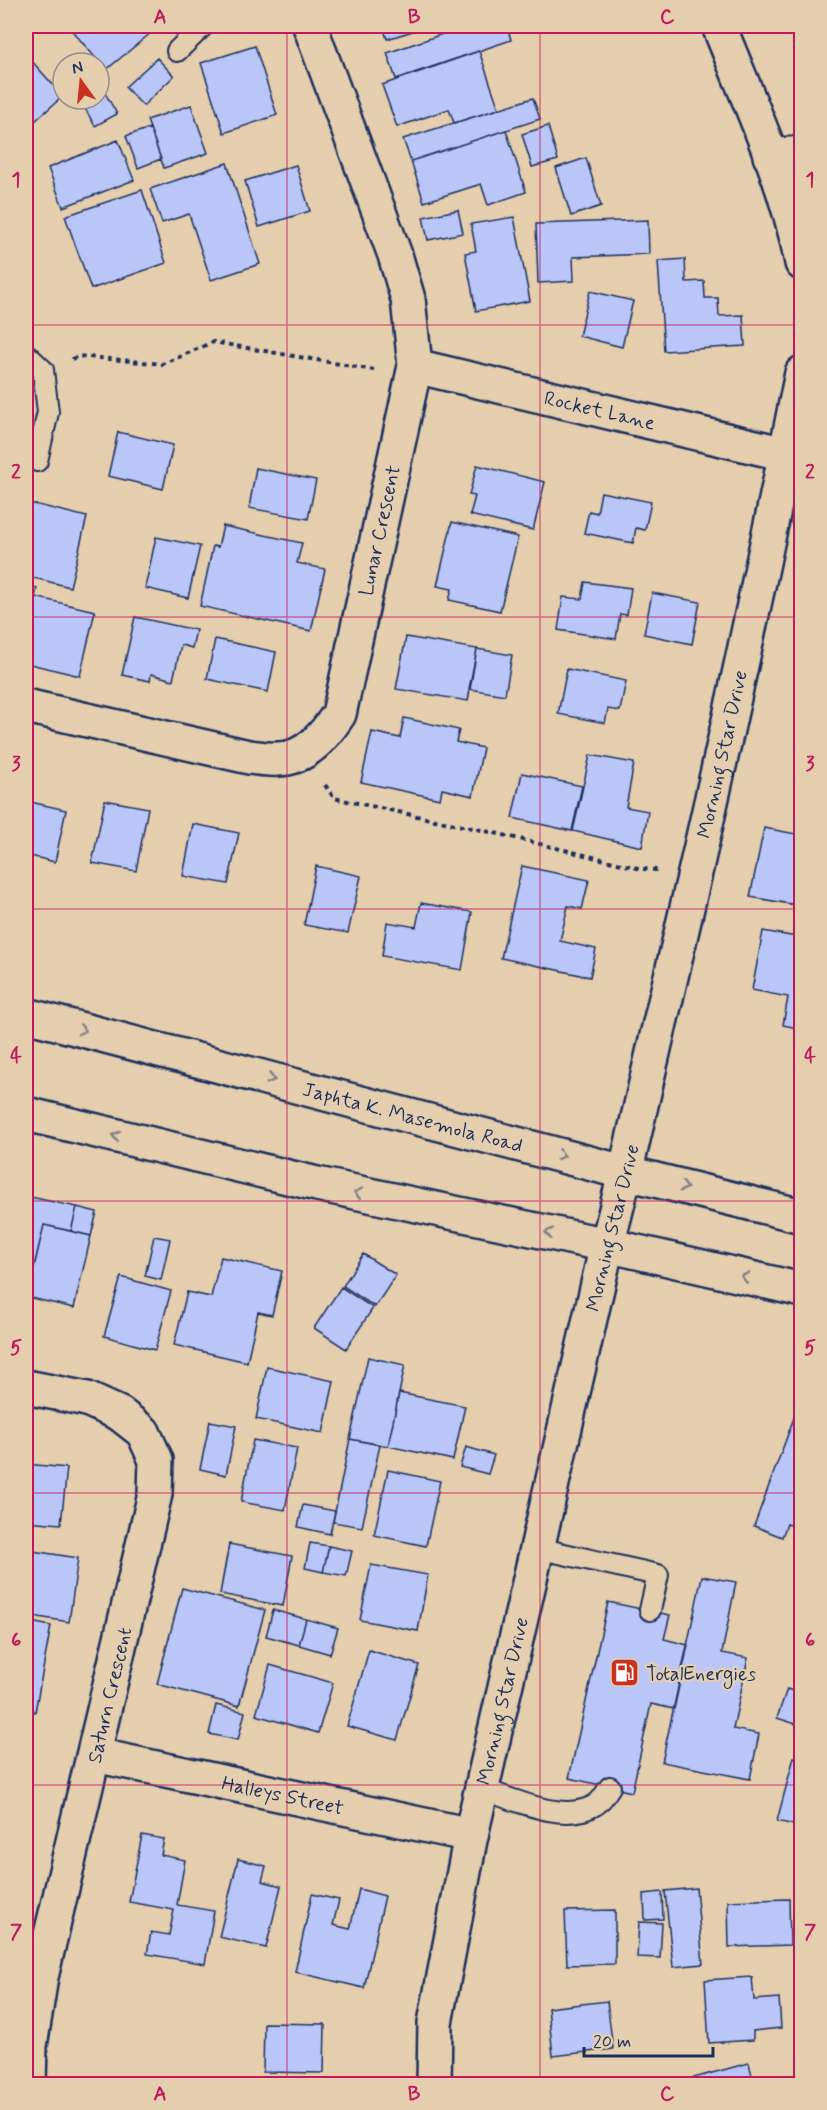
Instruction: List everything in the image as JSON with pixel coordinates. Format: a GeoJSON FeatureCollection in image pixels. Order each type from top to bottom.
{"type":"FeatureCollection","features":[{"type":"Feature","properties":{"kind":"street","name":"Lunar Crescent"},"geometry":{"type":"LineString","coordinates":[[26,706],[249,757],[281,760],[303,752],[324,735],[339,714],[415,366],[408,299],[395,255],[309,26]]}},
{"type":"Feature","properties":{"kind":"street"},"geometry":{"type":"LineString","coordinates":[[719,26],[786,155],[801,263]]}},
{"type":"Feature","properties":{"kind":"street","name":"Rocket Lane"},"geometry":{"type":"LineString","coordinates":[[415,366],[793,457]]}},
{"type":"Feature","properties":{"kind":"street","name":"Morning Star Drive"},"geometry":{"type":"LineString","coordinates":[[434,2085],[435,2023],[471,1835],[607,1245],[627,1173],[638,1115],[793,457],[801,373]]}},
{"type":"Feature","properties":{"kind":"street","name":"Japhta K. Masemola Road"},"geometry":{"type":"LineString","coordinates":[[26,1015],[627,1173],[801,1216]]}},
{"type":"Feature","properties":{"kind":"street"},"geometry":{"type":"LineString","coordinates":[[26,1114],[317,1184],[607,1245],[801,1290]]}},
{"type":"Feature","properties":{"kind":"street","name":"Saturn Crescent"},"geometry":{"type":"LineString","coordinates":[[26,1388],[87,1399],[120,1414],[143,1432],[156,1460],[155,1494],[41,1977],[30,2046],[28,2085]]}},
{"type":"Feature","properties":{"kind":"street","name":"Halleys Street"},"geometry":{"type":"LineString","coordinates":[[95,1755],[471,1835]]}},
{"type":"Feature","properties":{"kind":"lane"},"geometry":{"type":"LineString","coordinates":[[177,51],[203,26]]}},
{"type":"Feature","properties":{"kind":"lane"},"geometry":{"type":"LineString","coordinates":[[26,354],[43,370],[48,412],[37,461]]}},
{"type":"Feature","properties":{"kind":"lane"},"geometry":{"type":"LineString","coordinates":[[537,1548],[658,1575],[650,1610]]}},
{"type":"Feature","properties":{"kind":"lane"},"geometry":{"type":"LineString","coordinates":[[482,1789],[552,1812],[576,1811],[596,1805],[610,1787]]}},
{"type":"Feature","properties":{"kind":"path"},"geometry":{"type":"LineString","coordinates":[[78,356],[163,364],[213,342],[378,370]]}},
{"type":"Feature","properties":{"kind":"path"},"geometry":{"type":"LineString","coordinates":[[303,752],[334,798],[642,869],[695,873]]}},
{"type":"Feature","properties":{"kind":"building"},"geometry":{"type":"Polygon","coordinates":[[[68,26],[147,26],[152,32],[111,66],[111,51],[90,51],[68,26]]]}},
{"type":"Feature","properties":{"kind":"building"},"geometry":{"type":"Polygon","coordinates":[[[383,26],[429,26],[387,39],[383,26]]]}},
{"type":"Feature","properties":{"kind":"building"},"geometry":{"type":"Polygon","coordinates":[[[466,26],[507,26],[511,40],[396,79],[387,53],[466,26]]]}},
{"type":"Feature","properties":{"kind":"building"},"geometry":{"type":"Polygon","coordinates":[[[791,26],[802,26],[802,39],[797,41],[791,26]]]}},
{"type":"Feature","properties":{"kind":"building"},"geometry":{"type":"Polygon","coordinates":[[[255,46],[277,115],[224,133],[201,63],[255,46]]]}},
{"type":"Feature","properties":{"kind":"building"},"geometry":{"type":"Polygon","coordinates":[[[479,51],[499,109],[454,123],[449,109],[397,127],[382,85],[479,51]]]}},
{"type":"Feature","properties":{"kind":"building"},"geometry":{"type":"Polygon","coordinates":[[[29,58],[51,83],[51,107],[26,129],[26,61],[29,58]]]}},
{"type":"Feature","properties":{"kind":"building"},"geometry":{"type":"Polygon","coordinates":[[[157,58],[174,76],[143,106],[125,87],[157,58]]]}},
{"type":"Feature","properties":{"kind":"building"},"geometry":{"type":"Polygon","coordinates":[[[533,98],[540,119],[411,161],[403,139],[533,98]]]}},
{"type":"Feature","properties":{"kind":"building"},"geometry":{"type":"Polygon","coordinates":[[[111,104],[117,114],[95,126],[86,111],[111,111],[111,104]]]}},
{"type":"Feature","properties":{"kind":"building"},"geometry":{"type":"Polygon","coordinates":[[[191,105],[208,153],[164,168],[147,120],[191,105]]]}},
{"type":"Feature","properties":{"kind":"building"},"geometry":{"type":"Polygon","coordinates":[[[548,126],[558,160],[532,167],[522,134],[548,126]]]}},
{"type":"Feature","properties":{"kind":"building"},"geometry":{"type":"Polygon","coordinates":[[[150,128],[161,159],[138,168],[126,136],[150,128]]]}},
{"type":"Feature","properties":{"kind":"building"},"geometry":{"type":"Polygon","coordinates":[[[506,130],[526,192],[488,205],[481,184],[424,202],[411,161],[506,130]]]}},
{"type":"Feature","properties":{"kind":"building"},"geometry":{"type":"Polygon","coordinates":[[[118,140],[134,180],[63,207],[48,168],[118,140]]]}},
{"type":"Feature","properties":{"kind":"building"},"geometry":{"type":"Polygon","coordinates":[[[586,158],[601,206],[571,216],[556,168],[586,158]]]}},
{"type":"Feature","properties":{"kind":"building"},"geometry":{"type":"Polygon","coordinates":[[[227,163],[260,264],[211,280],[189,214],[162,223],[150,189],[227,163]]]}},
{"type":"Feature","properties":{"kind":"building"},"geometry":{"type":"Polygon","coordinates":[[[296,165],[310,211],[259,227],[245,181],[296,165]]]}},
{"type":"Feature","properties":{"kind":"building"},"geometry":{"type":"Polygon","coordinates":[[[142,190],[166,263],[91,289],[65,216],[142,190]]]}},
{"type":"Feature","properties":{"kind":"building"},"geometry":{"type":"Polygon","coordinates":[[[458,210],[463,233],[428,240],[423,217],[458,210]]]}},
{"type":"Feature","properties":{"kind":"building"},"geometry":{"type":"Polygon","coordinates":[[[514,217],[530,301],[476,311],[465,253],[476,251],[471,224],[514,217]]]}},
{"type":"Feature","properties":{"kind":"building"},"geometry":{"type":"Polygon","coordinates":[[[648,220],[649,254],[573,257],[574,281],[538,283],[536,224],[648,220]]]}},
{"type":"Feature","properties":{"kind":"building"},"geometry":{"type":"Polygon","coordinates":[[[685,259],[686,282],[704,281],[705,298],[718,298],[719,316],[743,315],[745,346],[664,351],[658,261],[685,259]]]}},
{"type":"Feature","properties":{"kind":"building"},"geometry":{"type":"Polygon","coordinates":[[[590,291],[633,301],[622,347],[579,336],[590,291]]]}},
{"type":"Feature","properties":{"kind":"building"},"geometry":{"type":"Polygon","coordinates":[[[118,432],[173,445],[163,489],[108,476],[118,432]]]}},
{"type":"Feature","properties":{"kind":"building"},"geometry":{"type":"Polygon","coordinates":[[[477,465],[545,482],[533,530],[470,515],[475,496],[469,495],[477,465]]]}},
{"type":"Feature","properties":{"kind":"building"},"geometry":{"type":"Polygon","coordinates":[[[256,468],[316,480],[308,519],[249,508],[256,468]]]}},
{"type":"Feature","properties":{"kind":"building"},"geometry":{"type":"Polygon","coordinates":[[[601,492],[651,502],[645,530],[636,528],[633,543],[584,533],[589,511],[597,513],[601,492]]]}},
{"type":"Feature","properties":{"kind":"building"},"geometry":{"type":"Polygon","coordinates":[[[26,502],[87,517],[70,587],[26,576],[26,502]]]}},
{"type":"Feature","properties":{"kind":"building"},"geometry":{"type":"Polygon","coordinates":[[[452,522],[518,537],[500,611],[449,600],[452,589],[437,586],[452,522]]]}},
{"type":"Feature","properties":{"kind":"building"},"geometry":{"type":"Polygon","coordinates":[[[223,526],[302,543],[297,563],[325,569],[311,631],[200,606],[213,546],[218,547],[223,526]]]}},
{"type":"Feature","properties":{"kind":"building"},"geometry":{"type":"Polygon","coordinates":[[[156,537],[200,546],[188,598],[145,588],[156,537]]]}},
{"type":"Feature","properties":{"kind":"building"},"geometry":{"type":"Polygon","coordinates":[[[585,582],[631,588],[627,615],[620,614],[616,639],[558,630],[563,597],[582,599],[585,582]]]}},
{"type":"Feature","properties":{"kind":"building"},"geometry":{"type":"Polygon","coordinates":[[[26,585],[37,588],[35,597],[95,611],[80,676],[26,663],[26,585]]]}},
{"type":"Feature","properties":{"kind":"building"},"geometry":{"type":"Polygon","coordinates":[[[652,593],[700,602],[692,644],[644,634],[652,593]]]}},
{"type":"Feature","properties":{"kind":"building"},"geometry":{"type":"Polygon","coordinates":[[[135,617],[196,630],[192,648],[181,645],[173,680],[151,674],[150,681],[122,675],[135,617]]]}},
{"type":"Feature","properties":{"kind":"building"},"geometry":{"type":"Polygon","coordinates":[[[406,637],[477,649],[468,701],[396,689],[406,637]]]}},
{"type":"Feature","properties":{"kind":"building"},"geometry":{"type":"Polygon","coordinates":[[[215,639],[276,652],[268,692],[207,679],[215,639]]]}},
{"type":"Feature","properties":{"kind":"building"},"geometry":{"type":"Polygon","coordinates":[[[477,649],[512,655],[505,695],[469,689],[477,649]]]}},
{"type":"Feature","properties":{"kind":"building"},"geometry":{"type":"Polygon","coordinates":[[[567,669],[626,681],[620,711],[608,709],[605,723],[558,714],[567,669]]]}},
{"type":"Feature","properties":{"kind":"building"},"geometry":{"type":"Polygon","coordinates":[[[404,718],[459,730],[456,742],[483,748],[473,796],[442,789],[440,799],[361,782],[372,732],[400,738],[404,718]]]}},
{"type":"Feature","properties":{"kind":"building"},"geometry":{"type":"Polygon","coordinates":[[[590,755],[634,763],[626,807],[648,811],[642,847],[573,831],[590,755]]]}},
{"type":"Feature","properties":{"kind":"building"},"geometry":{"type":"Polygon","coordinates":[[[522,773],[582,786],[572,831],[512,818],[522,773]]]}},
{"type":"Feature","properties":{"kind":"building"},"geometry":{"type":"Polygon","coordinates":[[[105,800],[148,808],[136,871],[92,863],[105,800]]]}},
{"type":"Feature","properties":{"kind":"building"},"geometry":{"type":"Polygon","coordinates":[[[26,801],[66,810],[55,862],[26,855],[26,801]]]}},
{"type":"Feature","properties":{"kind":"building"},"geometry":{"type":"Polygon","coordinates":[[[193,824],[239,833],[228,884],[183,876],[193,824]]]}},
{"type":"Feature","properties":{"kind":"building"},"geometry":{"type":"Polygon","coordinates":[[[764,828],[802,835],[802,906],[750,897],[764,828]]]}},
{"type":"Feature","properties":{"kind":"building"},"geometry":{"type":"Polygon","coordinates":[[[316,866],[361,876],[348,933],[304,925],[316,866]]]}},
{"type":"Feature","properties":{"kind":"building"},"geometry":{"type":"Polygon","coordinates":[[[522,866],[589,880],[582,909],[568,906],[560,941],[596,949],[590,977],[501,958],[522,866]]]}},
{"type":"Feature","properties":{"kind":"building"},"geometry":{"type":"Polygon","coordinates":[[[421,903],[472,912],[462,970],[382,956],[387,922],[416,927],[421,903]]]}},
{"type":"Feature","properties":{"kind":"building"},"geometry":{"type":"Polygon","coordinates":[[[763,931],[802,938],[802,1029],[783,1025],[788,997],[752,990],[763,931]]]}},
{"type":"Feature","properties":{"kind":"building"},"geometry":{"type":"Polygon","coordinates":[[[26,1196],[77,1207],[71,1231],[44,1225],[32,1275],[26,1273],[26,1196]]]}},
{"type":"Feature","properties":{"kind":"building"},"geometry":{"type":"Polygon","coordinates":[[[77,1207],[97,1212],[91,1236],[71,1231],[77,1207]]]}},
{"type":"Feature","properties":{"kind":"building"},"geometry":{"type":"Polygon","coordinates":[[[44,1225],[91,1236],[74,1308],[27,1297],[44,1225]]]}},
{"type":"Feature","properties":{"kind":"building"},"geometry":{"type":"Polygon","coordinates":[[[154,1236],[170,1239],[161,1280],[145,1276],[154,1236]]]}},
{"type":"Feature","properties":{"kind":"building"},"geometry":{"type":"Polygon","coordinates":[[[363,1254],[396,1275],[375,1307],[343,1286],[363,1254]]]}},
{"type":"Feature","properties":{"kind":"building"},"geometry":{"type":"Polygon","coordinates":[[[221,1257],[282,1271],[272,1315],[258,1312],[247,1362],[174,1345],[187,1292],[211,1297],[221,1257]]]}},
{"type":"Feature","properties":{"kind":"building"},"geometry":{"type":"Polygon","coordinates":[[[121,1277],[171,1291],[155,1350],[104,1336],[121,1277]]]}},
{"type":"Feature","properties":{"kind":"building"},"geometry":{"type":"Polygon","coordinates":[[[341,1287],[373,1308],[346,1349],[314,1328],[341,1287]]]}},
{"type":"Feature","properties":{"kind":"building"},"geometry":{"type":"Polygon","coordinates":[[[368,1357],[405,1365],[388,1446],[350,1439],[368,1357]]]}},
{"type":"Feature","properties":{"kind":"building"},"geometry":{"type":"Polygon","coordinates":[[[267,1367],[334,1381],[323,1433],[256,1419],[267,1367]]]}},
{"type":"Feature","properties":{"kind":"building"},"geometry":{"type":"Polygon","coordinates":[[[399,1393],[465,1406],[453,1460],[388,1446],[399,1393]]]}},
{"type":"Feature","properties":{"kind":"building"},"geometry":{"type":"Polygon","coordinates":[[[802,1396],[802,1529],[787,1524],[782,1537],[754,1526],[802,1396]]]}},
{"type":"Feature","properties":{"kind":"building"},"geometry":{"type":"Polygon","coordinates":[[[210,1421],[236,1426],[226,1475],[200,1469],[210,1421]]]}},
{"type":"Feature","properties":{"kind":"building"},"geometry":{"type":"Polygon","coordinates":[[[350,1439],[380,1445],[362,1527],[333,1522],[350,1439]]]}},
{"type":"Feature","properties":{"kind":"building"},"geometry":{"type":"Polygon","coordinates":[[[253,1440],[297,1448],[285,1510],[241,1502],[253,1440]]]}},
{"type":"Feature","properties":{"kind":"building"},"geometry":{"type":"Polygon","coordinates":[[[466,1447],[494,1455],[488,1474],[460,1467],[466,1447]]]}},
{"type":"Feature","properties":{"kind":"building"},"geometry":{"type":"Polygon","coordinates":[[[26,1464],[67,1468],[61,1524],[26,1521],[26,1464]]]}},
{"type":"Feature","properties":{"kind":"building"},"geometry":{"type":"Polygon","coordinates":[[[388,1470],[440,1481],[426,1546],[374,1535],[388,1470]]]}},
{"type":"Feature","properties":{"kind":"building"},"geometry":{"type":"Polygon","coordinates":[[[303,1505],[335,1511],[330,1534],[298,1527],[303,1505]]]}},
{"type":"Feature","properties":{"kind":"building"},"geometry":{"type":"Polygon","coordinates":[[[310,1543],[329,1546],[323,1572],[305,1568],[310,1543]]]}},
{"type":"Feature","properties":{"kind":"building"},"geometry":{"type":"Polygon","coordinates":[[[229,1544],[292,1556],[283,1606],[220,1594],[229,1544]]]}},
{"type":"Feature","properties":{"kind":"building"},"geometry":{"type":"Polygon","coordinates":[[[329,1546],[352,1551],[346,1576],[323,1572],[329,1546]]]}},
{"type":"Feature","properties":{"kind":"building"},"geometry":{"type":"Polygon","coordinates":[[[26,1550],[78,1558],[69,1622],[26,1615],[26,1550]]]}},
{"type":"Feature","properties":{"kind":"building"},"geometry":{"type":"Polygon","coordinates":[[[371,1565],[428,1575],[418,1631],[360,1620],[371,1565]]]}},
{"type":"Feature","properties":{"kind":"building"},"geometry":{"type":"Polygon","coordinates":[[[702,1576],[736,1582],[722,1653],[748,1658],[733,1729],[759,1734],[750,1779],[662,1762],[702,1576]]]}},
{"type":"Feature","properties":{"kind":"building"},"geometry":{"type":"Polygon","coordinates":[[[182,1588],[265,1610],[239,1706],[157,1684],[182,1588]]]}},
{"type":"Feature","properties":{"kind":"building"},"geometry":{"type":"Polygon","coordinates":[[[608,1602],[670,1615],[664,1639],[688,1645],[674,1709],[651,1704],[632,1792],[569,1778],[608,1602]]]}},
{"type":"Feature","properties":{"kind":"building"},"geometry":{"type":"Polygon","coordinates":[[[273,1610],[306,1619],[299,1645],[266,1636],[273,1610]]]}},
{"type":"Feature","properties":{"kind":"building"},"geometry":{"type":"Polygon","coordinates":[[[306,1619],[338,1628],[330,1654],[299,1645],[306,1619]]]}},
{"type":"Feature","properties":{"kind":"building"},"geometry":{"type":"Polygon","coordinates":[[[26,1621],[51,1626],[35,1712],[26,1710],[26,1621]]]}},
{"type":"Feature","properties":{"kind":"building"},"geometry":{"type":"Polygon","coordinates":[[[369,1650],[419,1665],[397,1740],[347,1726],[369,1650]]]}},
{"type":"Feature","properties":{"kind":"building"},"geometry":{"type":"Polygon","coordinates":[[[270,1665],[333,1683],[318,1733],[256,1715],[270,1665]]]}},
{"type":"Feature","properties":{"kind":"building"},"geometry":{"type":"Polygon","coordinates":[[[787,1689],[802,1694],[802,1726],[777,1718],[787,1689]]]}},
{"type":"Feature","properties":{"kind":"building"},"geometry":{"type":"Polygon","coordinates":[[[216,1705],[245,1712],[238,1740],[209,1734],[216,1705]]]}},
{"type":"Feature","properties":{"kind":"building"},"geometry":{"type":"Polygon","coordinates":[[[794,1757],[802,1759],[802,1827],[777,1821],[794,1757]]]}},
{"type":"Feature","properties":{"kind":"building"},"geometry":{"type":"Polygon","coordinates":[[[142,1835],[164,1839],[161,1855],[185,1860],[177,1905],[214,1911],[205,1964],[147,1954],[151,1932],[169,1935],[174,1910],[129,1902],[142,1835]]]}},
{"type":"Feature","properties":{"kind":"building"},"geometry":{"type":"Polygon","coordinates":[[[238,1859],[266,1866],[262,1881],[281,1886],[266,1948],[219,1937],[238,1859]]]}},
{"type":"Feature","properties":{"kind":"building"},"geometry":{"type":"Polygon","coordinates":[[[696,1888],[703,1964],[673,1967],[665,1891],[696,1888]]]}},
{"type":"Feature","properties":{"kind":"building"},"geometry":{"type":"Polygon","coordinates":[[[359,1889],[385,1896],[364,1988],[295,1972],[312,1894],[339,1900],[333,1925],[350,1929],[359,1889]]]}},
{"type":"Feature","properties":{"kind":"building"},"geometry":{"type":"Polygon","coordinates":[[[662,1892],[663,1919],[645,1920],[644,1894],[662,1892]]]}},
{"type":"Feature","properties":{"kind":"building"},"geometry":{"type":"Polygon","coordinates":[[[789,1899],[790,1945],[729,1947],[728,1901],[789,1899]]]}},
{"type":"Feature","properties":{"kind":"building"},"geometry":{"type":"Polygon","coordinates":[[[615,1910],[615,1964],[567,1965],[565,1911],[615,1910]]]}},
{"type":"Feature","properties":{"kind":"building"},"geometry":{"type":"Polygon","coordinates":[[[639,1922],[662,1923],[660,1958],[637,1957],[639,1922]]]}},
{"type":"Feature","properties":{"kind":"building"},"geometry":{"type":"Polygon","coordinates":[[[752,1977],[754,2000],[779,1998],[781,2028],[753,2031],[753,2040],[709,2043],[705,1980],[752,1977]]]}},
{"type":"Feature","properties":{"kind":"building"},"geometry":{"type":"Polygon","coordinates":[[[607,2001],[613,2049],[553,2056],[548,2008],[607,2001]]]}},
{"type":"Feature","properties":{"kind":"building"},"geometry":{"type":"Polygon","coordinates":[[[264,2023],[325,2024],[324,2073],[263,2072],[264,2023]]]}},
{"type":"Feature","properties":{"kind":"building"},"geometry":{"type":"Polygon","coordinates":[[[749,2063],[754,2084],[675,2084],[675,2083],[749,2063]]]}},
{"type":"Feature","properties":{"kind":"place","name":"TotalEnergies"},"geometry":{"type":"Point","coordinates":[625,1673]}}]}
